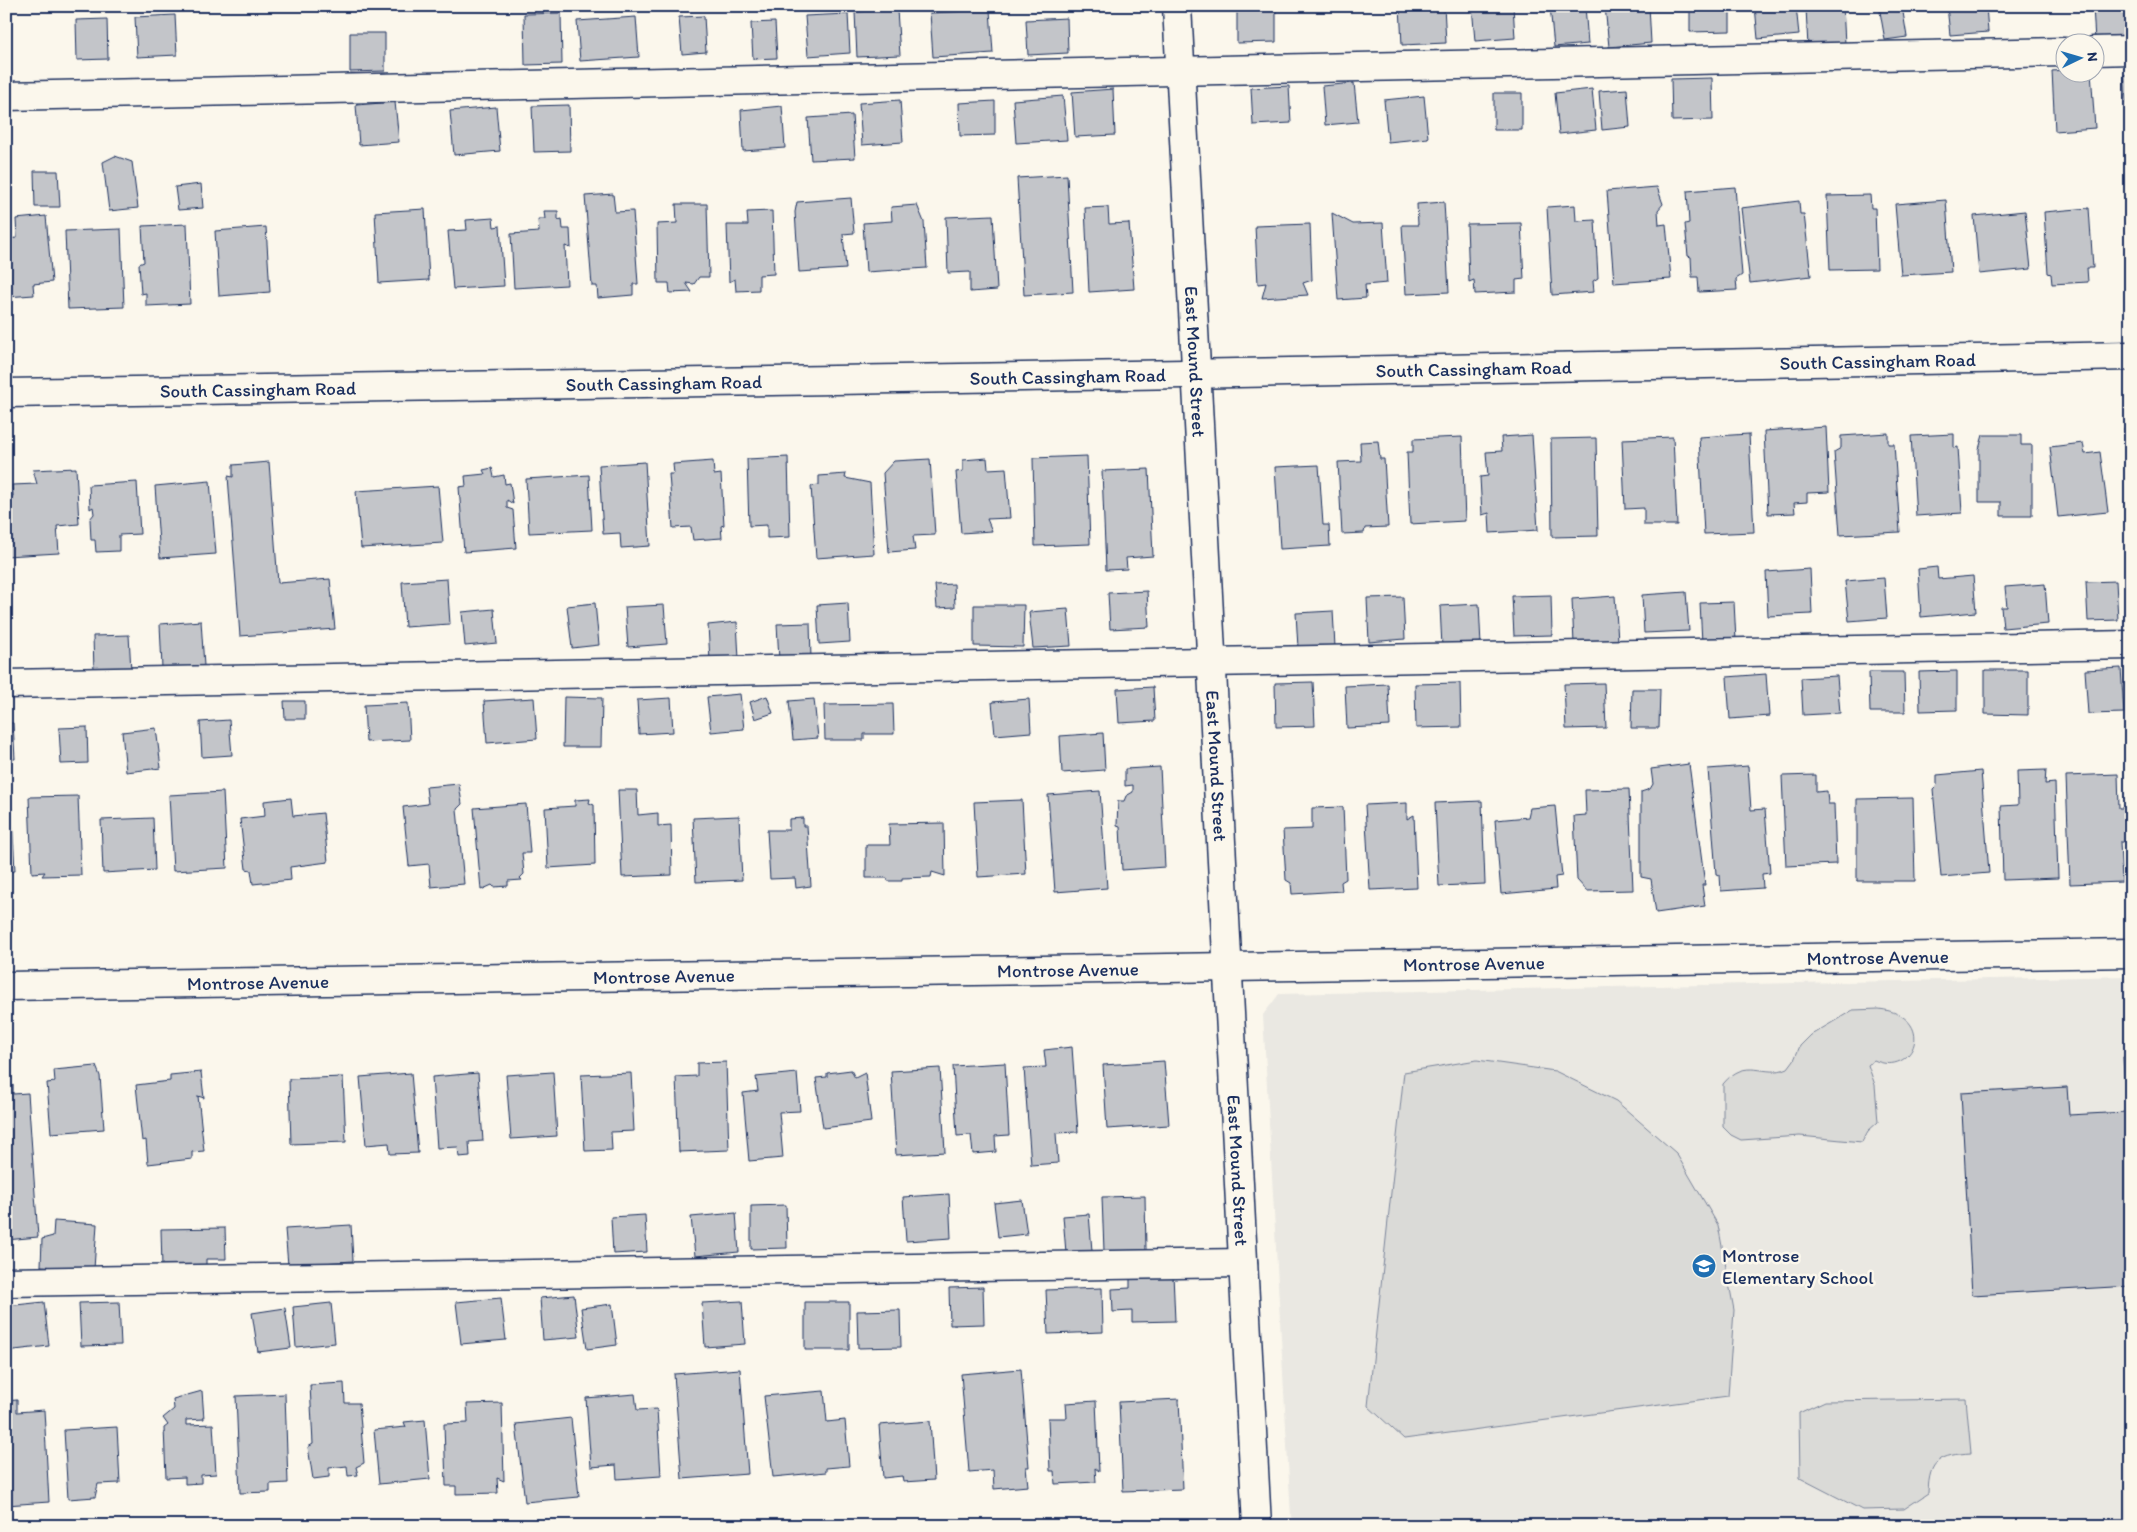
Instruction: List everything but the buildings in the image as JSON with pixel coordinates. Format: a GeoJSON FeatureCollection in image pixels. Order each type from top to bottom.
{"type":"FeatureCollection","features":[{"type":"Feature","properties":{"kind":"street","name":"East Mound Street"},"geometry":{"type":"LineString","coordinates":[[1177,6],[1256,1526]]}},
{"type":"Feature","properties":{"kind":"street"},"geometry":{"type":"LineString","coordinates":[[2104,51],[2131,50]]}},
{"type":"Feature","properties":{"kind":"street"},"geometry":{"type":"LineString","coordinates":[[6,96],[2054,52]]}},
{"type":"Feature","properties":{"kind":"street","name":"South Cassingham Road"},"geometry":{"type":"LineString","coordinates":[[6,393],[1196,374],[2131,356]]}},
{"type":"Feature","properties":{"kind":"street"},"geometry":{"type":"LineString","coordinates":[[6,684],[2131,645]]}},
{"type":"Feature","properties":{"kind":"street","name":"Montrose Avenue"},"geometry":{"type":"LineString","coordinates":[[6,986],[2131,953]]}},
{"type":"Feature","properties":{"kind":"street"},"geometry":{"type":"LineString","coordinates":[[6,1282],[1243,1263]]}},
{"type":"Feature","properties":{"kind":"shaded area","name":"Montrose Elementary School"},"geometry":{"type":"Polygon","coordinates":[[[2131,976],[2131,1526],[1298,1526],[1291,1517],[1263,1015],[1279,994],[2131,976]]]}},
{"type":"Feature","properties":{"kind":"shaded area"},"geometry":{"type":"Polygon","coordinates":[[[1879,1009],[1898,1014],[1909,1023],[1914,1033],[1914,1044],[1909,1054],[1900,1061],[1888,1064],[1874,1060],[1868,1065],[1875,1085],[1878,1122],[1868,1131],[1862,1142],[1800,1136],[1741,1140],[1731,1135],[1723,1127],[1723,1084],[1732,1075],[1748,1069],[1779,1071],[1788,1068],[1800,1046],[1811,1035],[1853,1010],[1879,1009]]]}},
{"type":"Feature","properties":{"kind":"shaded area"},"geometry":{"type":"Polygon","coordinates":[[[1477,1060],[1555,1071],[1616,1101],[1676,1153],[1718,1225],[1734,1310],[1728,1396],[1404,1439],[1368,1406],[1404,1072],[1477,1060]]]}},
{"type":"Feature","properties":{"kind":"shaded area"},"geometry":{"type":"Polygon","coordinates":[[[1966,1399],[1971,1453],[1951,1455],[1938,1461],[1931,1473],[1928,1493],[1904,1509],[1862,1510],[1800,1478],[1799,1413],[1825,1401],[1966,1399]]]}},
{"type":"Feature","properties":{"kind":"place","name":"Montrose Elementary School"},"geometry":{"type":"Point","coordinates":[1704,1266]}}]}
